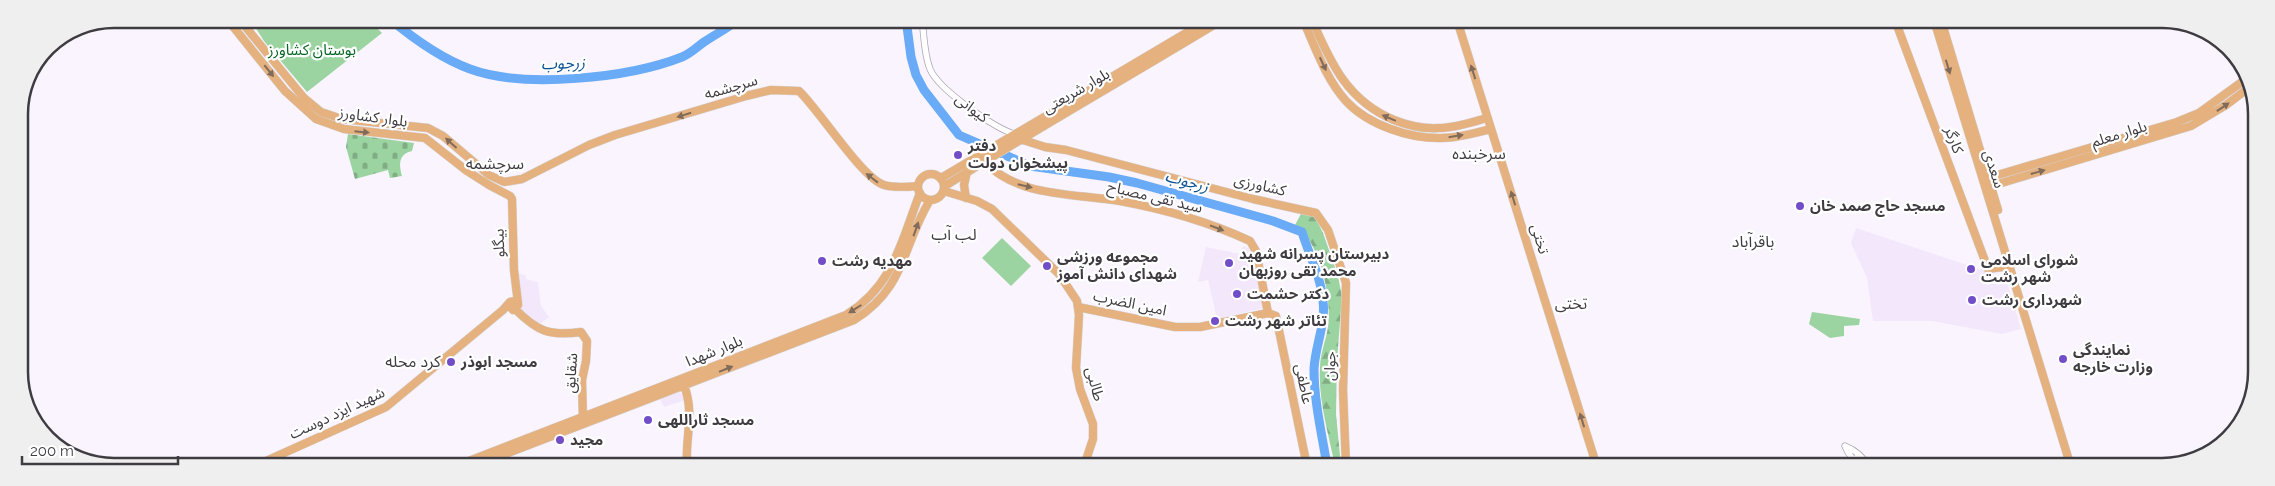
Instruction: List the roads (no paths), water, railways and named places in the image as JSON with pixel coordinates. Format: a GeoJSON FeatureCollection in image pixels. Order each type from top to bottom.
{"type":"FeatureCollection","features":[{"type":"Feature","properties":{"kind":"main road","name":"بلوار کشاورز"},"geometry":{"type":"LineString","coordinates":[[234,28],[296,103],[320,122],[344,130],[425,138],[467,171],[489,186],[511,197]]}},
{"type":"Feature","properties":{"kind":"main road","name":"بلوار کشاورز"},"geometry":{"type":"LineString","coordinates":[[246,28],[304,98],[321,112],[342,119],[428,128],[443,136],[489,175],[504,182],[513,182]]}},
{"type":"Feature","properties":{"kind":"main road","name":"بلوار شریعتی"},"geometry":{"type":"LineString","coordinates":[[943,185],[983,158],[1195,28]]}},
{"type":"Feature","properties":{"kind":"main road","name":"بلوار شریعتی"},"geometry":{"type":"LineString","coordinates":[[943,185],[967,172],[1002,141],[1016,138],[1100,93],[1209,28]]}},
{"type":"Feature","properties":{"kind":"main road"},"geometry":{"type":"LineString","coordinates":[[1307,28],[1325,70],[1335,86],[1346,102],[1364,116],[1393,129],[1420,136],[1443,138],[1491,129]]}},
{"type":"Feature","properties":{"kind":"main road"},"geometry":{"type":"LineString","coordinates":[[1316,28],[1342,79],[1371,108],[1398,121],[1425,128],[1442,128],[1488,118]]}},
{"type":"Feature","properties":{"kind":"main road","name":"تختی"},"geometry":{"type":"LineString","coordinates":[[1460,28],[1594,459]]}},
{"type":"Feature","properties":{"kind":"main road","name":"کارگر"},"geometry":{"type":"LineString","coordinates":[[1898,28],[1988,269],[2010,266]]}},
{"type":"Feature","properties":{"kind":"main road","name":"سعدی"},"geometry":{"type":"LineString","coordinates":[[1937,28],[1987,183],[1994,197],[2069,459]]}},
{"type":"Feature","properties":{"kind":"main road","name":"سعدی"},"geometry":{"type":"LineString","coordinates":[[1943,28],[2025,319],[2029,325]]}},
{"type":"Feature","properties":{"kind":"main road","name":"بلوار معلم"},"geometry":{"type":"LineString","coordinates":[[1987,183],[2201,116],[2242,83]]}},
{"type":"Feature","properties":{"kind":"main road","name":"سرچشمه"},"geometry":{"type":"LineString","coordinates":[[513,182],[584,147],[608,138],[746,96],[776,90],[799,90],[872,178],[886,186],[919,190]]}},
{"type":"Feature","properties":{"kind":"main road","name":"بلوار معلم"},"geometry":{"type":"LineString","coordinates":[[1987,183],[2009,181],[2150,139],[2201,116],[2244,91]]}},
{"type":"Feature","properties":{"kind":"main road"},"geometry":{"type":"LineString","coordinates":[[296,103],[304,98]]}},
{"type":"Feature","properties":{"kind":"main road"},"geometry":{"type":"LineString","coordinates":[[1468,123],[1475,126],[1472,133]]}},
{"type":"Feature","properties":{"kind":"main road","name":"کشاورزی"},"geometry":{"type":"LineString","coordinates":[[1016,138],[1316,212]]}},
{"type":"Feature","properties":{"kind":"main road","name":"سید تقی مصباح"},"geometry":{"type":"LineString","coordinates":[[983,158],[998,174],[1016,184],[1040,190],[1120,201],[1182,215],[1250,241],[1256,251],[1268,313]]}},
{"type":"Feature","properties":{"kind":"main road"},"geometry":{"type":"LineString","coordinates":[[966,198],[964,186],[967,172]]}},
{"type":"Feature","properties":{"kind":"main road"},"geometry":{"type":"LineString","coordinates":[[934,174],[943,185],[937,199],[930,200],[919,190],[920,180],[926,175],[934,174]]}},
{"type":"Feature","properties":{"kind":"main road"},"geometry":{"type":"LineString","coordinates":[[1994,197],[2001,187],[2009,181]]}},
{"type":"Feature","properties":{"kind":"main road","name":"بیگلو"},"geometry":{"type":"LineString","coordinates":[[513,182],[516,190],[511,197],[515,286],[514,306]]}},
{"type":"Feature","properties":{"kind":"main road","name":"امین الضرب"},"geometry":{"type":"LineString","coordinates":[[943,185],[966,198],[992,209],[1059,274],[1070,287],[1078,307],[1175,327],[1207,326],[1268,313]]}},
{"type":"Feature","properties":{"kind":"main road","name":"بلوار شهدا"},"geometry":{"type":"LineString","coordinates":[[476,459],[684,386],[808,333],[863,305],[878,290],[893,267],[919,190]]}},
{"type":"Feature","properties":{"kind":"main road","name":"بلوار شهدا"},"geometry":{"type":"LineString","coordinates":[[491,459],[808,333],[854,320],[867,312],[898,276],[921,216],[930,200]]}},
{"type":"Feature","properties":{"kind":"main road","name":"جوان"},"geometry":{"type":"LineString","coordinates":[[1316,212],[1323,220],[1330,236],[1346,283],[1343,390],[1346,459]]}},
{"type":"Feature","properties":{"kind":"main road","name":"شهید ایزد دوست"},"geometry":{"type":"LineString","coordinates":[[271,459],[386,407],[493,319],[514,306]]}},
{"type":"Feature","properties":{"kind":"main road","name":"شقایق"},"geometry":{"type":"LineString","coordinates":[[514,306],[528,322],[550,334],[583,334],[587,340],[586,361],[582,380],[583,422]]}},
{"type":"Feature","properties":{"kind":"main road","name":"طالبی"},"geometry":{"type":"LineString","coordinates":[[1078,307],[1076,368],[1080,389],[1093,424],[1094,438],[1086,459]]}},
{"type":"Feature","properties":{"kind":"main road","name":"عاطفی"},"geometry":{"type":"LineString","coordinates":[[1268,313],[1276,316],[1306,459]]}},
{"type":"Feature","properties":{"kind":"main road"},"geometry":{"type":"LineString","coordinates":[[684,386],[691,417],[687,459]]}},
{"type":"Feature","properties":{"kind":"street","name":"کیوانی"},"geometry":{"type":"LineString","coordinates":[[923,28],[929,66],[934,77],[976,113],[1016,138]]}},
{"type":"Feature","properties":{"kind":"street"},"geometry":{"type":"LineString","coordinates":[[995,125],[1002,141]]}},
{"type":"Feature","properties":{"kind":"waterway","name":"زرجوب"},"geometry":{"type":"LineString","coordinates":[[401,28],[448,59],[470,69],[518,79],[547,80],[606,75],[634,71],[660,64],[688,54],[726,28]]}},
{"type":"Feature","properties":{"kind":"waterway","name":"زرجوب"},"geometry":{"type":"LineString","coordinates":[[907,28],[911,57],[916,75],[924,90],[959,135],[1030,166],[1109,177],[1137,183],[1273,221],[1302,232],[1322,292],[1324,310],[1316,352],[1314,381],[1326,459]]}},
{"type":"Feature","properties":{"kind":"place","name":"دفتر پیشخوان دولت"},"geometry":{"type":"Point","coordinates":[958,155]}},
{"type":"Feature","properties":{"kind":"place","name":"مسجد حاج صمد خان"},"geometry":{"type":"Point","coordinates":[1800,206]}},
{"type":"Feature","properties":{"kind":"place","name":"مهدیه رشت"},"geometry":{"type":"Point","coordinates":[822,261]}},
{"type":"Feature","properties":{"kind":"place","name":"دبیرستان پسرانه شهید محمد تقی روزبهان"},"geometry":{"type":"Point","coordinates":[1229,263]}},
{"type":"Feature","properties":{"kind":"place","name":"مجموعه ورزشی شهدای دانش آموز"},"geometry":{"type":"Point","coordinates":[1047,266]}},
{"type":"Feature","properties":{"kind":"place","name":"شورای اسلامی شهر رشت"},"geometry":{"type":"Point","coordinates":[1971,269]}},
{"type":"Feature","properties":{"kind":"place","name":"دکتر حشمت"},"geometry":{"type":"Point","coordinates":[1237,294]}},
{"type":"Feature","properties":{"kind":"place","name":"شهرداری رشت"},"geometry":{"type":"Point","coordinates":[1972,300]}},
{"type":"Feature","properties":{"kind":"place","name":"تئاتر شهر رشت"},"geometry":{"type":"Point","coordinates":[1215,321]}},
{"type":"Feature","properties":{"kind":"place","name":"نمایندگی وزارت خارجه"},"geometry":{"type":"Point","coordinates":[2063,359]}},
{"type":"Feature","properties":{"kind":"place","name":"مسجد ابوذر"},"geometry":{"type":"Point","coordinates":[451,362]}},
{"type":"Feature","properties":{"kind":"place","name":"مسجد ثاراللهی"},"geometry":{"type":"Point","coordinates":[648,420]}},
{"type":"Feature","properties":{"kind":"place","name":"مجید"},"geometry":{"type":"Point","coordinates":[560,440]}},
{"type":"Feature","properties":{"kind":"district","name":"سرخبنده"},"geometry":{"type":"Point","coordinates":[1479,153]}},
{"type":"Feature","properties":{"kind":"district","name":"سرچشمه"},"geometry":{"type":"Point","coordinates":[495,163]}},
{"type":"Feature","properties":{"kind":"district","name":"لب آب"},"geometry":{"type":"Point","coordinates":[954,234]}},
{"type":"Feature","properties":{"kind":"district","name":"باقرآباد"},"geometry":{"type":"Point","coordinates":[1753,241]}},
{"type":"Feature","properties":{"kind":"district","name":"تختی"},"geometry":{"type":"Point","coordinates":[1571,303]}},
{"type":"Feature","properties":{"kind":"district","name":"کرد محله"},"geometry":{"type":"Point","coordinates":[413,361]}},
{"type":"Feature","properties":{"kind":"park label","name":"بوستان کشاورز"},"geometry":{"type":"Point","coordinates":[312,50]}}]}
